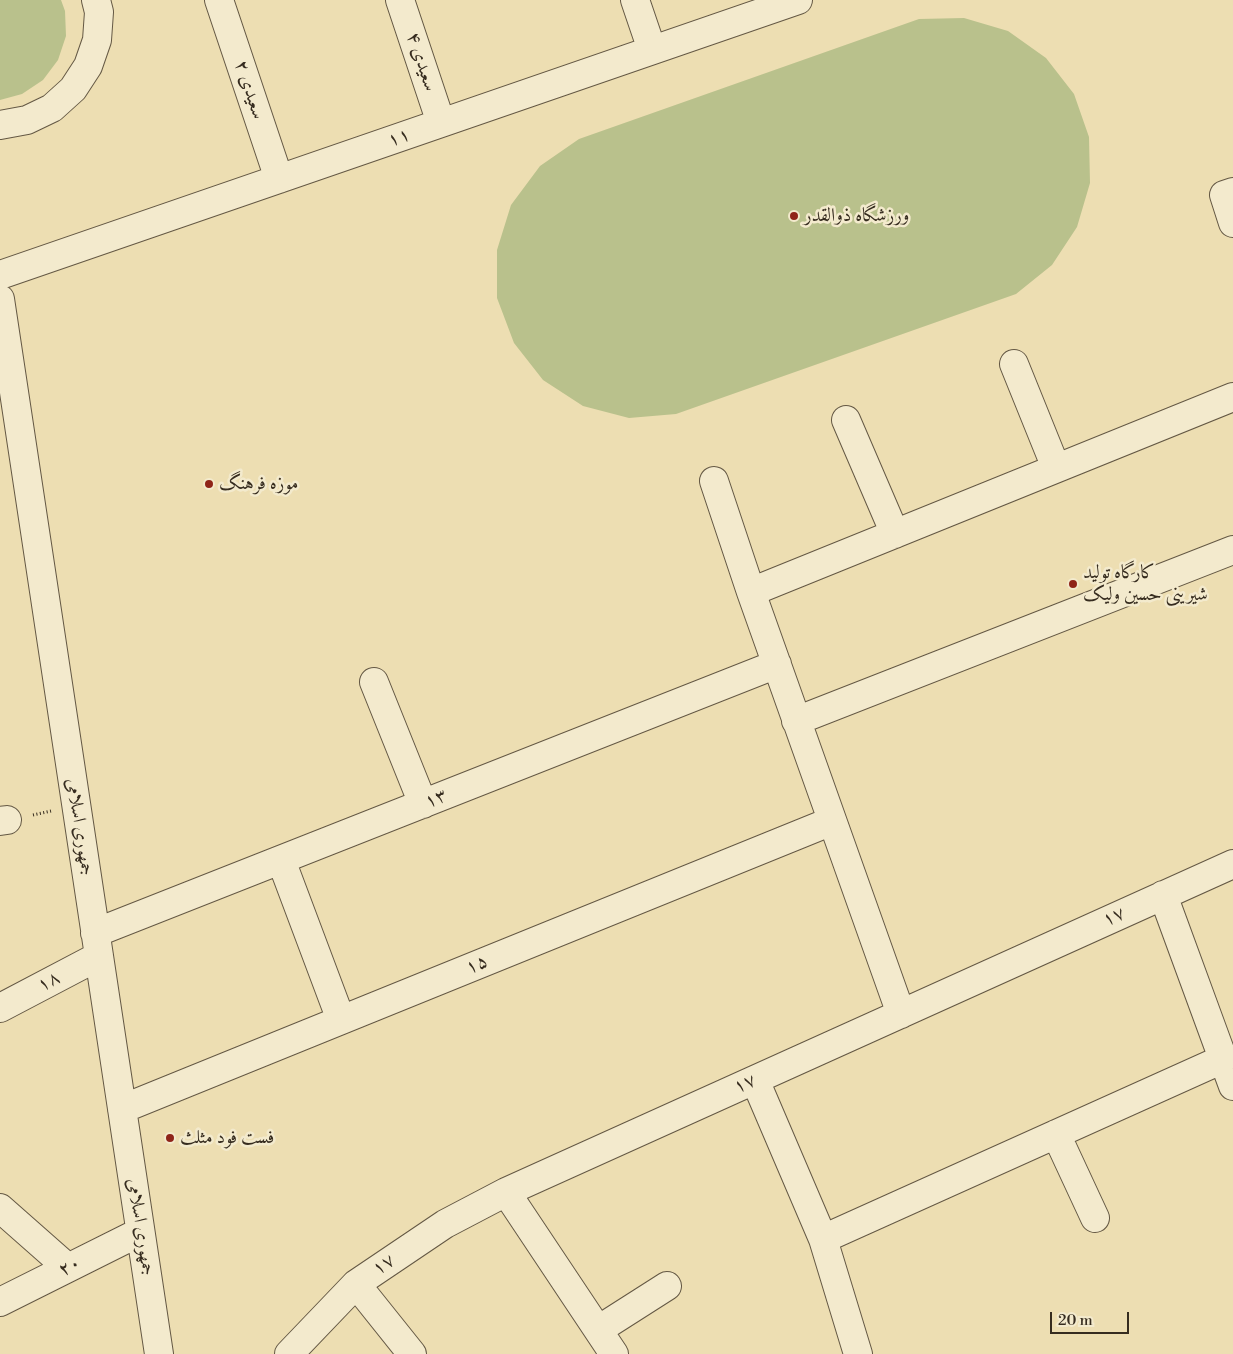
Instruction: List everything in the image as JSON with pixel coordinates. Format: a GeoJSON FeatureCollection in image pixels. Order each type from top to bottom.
{"type":"FeatureCollection","features":[{"type":"Feature","properties":{"kind":"street"},"geometry":{"type":"LineString","coordinates":[[0,125],[27,120],[52,108],[73,90],[88,66],[97,40],[99,12],[96,0]]}},
{"type":"Feature","properties":{"kind":"street","name":"سعیدی ۲"},"geometry":{"type":"LineString","coordinates":[[219,0],[279,179]]}},
{"type":"Feature","properties":{"kind":"street","name":"سعیدی ۴"},"geometry":{"type":"LineString","coordinates":[[400,0],[441,123]]}},
{"type":"Feature","properties":{"kind":"street"},"geometry":{"type":"LineString","coordinates":[[636,0],[652,50]]}},
{"type":"Feature","properties":{"kind":"street","name":"۱۱"},"geometry":{"type":"LineString","coordinates":[[0,275],[798,0]]}},
{"type":"Feature","properties":{"kind":"street"},"geometry":{"type":"LineString","coordinates":[[1233,192],[1224,195],[1233,223]]}},
{"type":"Feature","properties":{"kind":"street","name":"جمهوری اسلامی"},"geometry":{"type":"LineString","coordinates":[[0,299],[159,1354]]}},
{"type":"Feature","properties":{"kind":"street"},"geometry":{"type":"LineString","coordinates":[[1014,364],[1056,468]]}},
{"type":"Feature","properties":{"kind":"street"},"geometry":{"type":"LineString","coordinates":[[750,592],[1233,397]]}},
{"type":"Feature","properties":{"kind":"street"},"geometry":{"type":"LineString","coordinates":[[846,420],[895,534]]}},
{"type":"Feature","properties":{"kind":"street"},"geometry":{"type":"LineString","coordinates":[[714,481],[750,592],[901,1014]]}},
{"type":"Feature","properties":{"kind":"street"},"geometry":{"type":"LineString","coordinates":[[796,721],[1233,550]]}},
{"type":"Feature","properties":{"kind":"street","name":"۱۳"},"geometry":{"type":"LineString","coordinates":[[97,944],[281,860],[777,664]]}},
{"type":"Feature","properties":{"kind":"street"},"geometry":{"type":"LineString","coordinates":[[374,682],[423,804]]}},
{"type":"Feature","properties":{"kind":"street","name":"۱۵"},"geometry":{"type":"LineString","coordinates":[[122,1108],[832,821]]}},
{"type":"Feature","properties":{"kind":"street"},"geometry":{"type":"LineString","coordinates":[[281,860],[341,1020]]}},
{"type":"Feature","properties":{"kind":"street","name":"۱۷"},"geometry":{"type":"LineString","coordinates":[[289,1354],[356,1284],[445,1224],[506,1192],[1233,864]]}},
{"type":"Feature","properties":{"kind":"street"},"geometry":{"type":"LineString","coordinates":[[1163,895],[1233,1086]]}},
{"type":"Feature","properties":{"kind":"street","name":"۱۸"},"geometry":{"type":"LineString","coordinates":[[0,1008],[97,944]]}},
{"type":"Feature","properties":{"kind":"street"},"geometry":{"type":"LineString","coordinates":[[823,1239],[1223,1060]]}},
{"type":"Feature","properties":{"kind":"street"},"geometry":{"type":"LineString","coordinates":[[755,1080],[823,1239],[858,1354]]}},
{"type":"Feature","properties":{"kind":"street"},"geometry":{"type":"LineString","coordinates":[[1056,1134],[1095,1218]]}},
{"type":"Feature","properties":{"kind":"street"},"geometry":{"type":"LineString","coordinates":[[506,1192],[614,1354]]}},
{"type":"Feature","properties":{"kind":"street"},"geometry":{"type":"LineString","coordinates":[[0,1208],[68,1268]]}},
{"type":"Feature","properties":{"kind":"street","name":"۲۰"},"geometry":{"type":"LineString","coordinates":[[0,1302],[140,1232]]}},
{"type":"Feature","properties":{"kind":"street"},"geometry":{"type":"LineString","coordinates":[[356,1284],[412,1354]]}},
{"type":"Feature","properties":{"kind":"street"},"geometry":{"type":"LineString","coordinates":[[598,1330],[666,1286]]}},
{"type":"Feature","properties":{"kind":"path"},"geometry":{"type":"LineString","coordinates":[[4,820],[76,806]]}},
{"type":"Feature","properties":{"kind":"green space"},"geometry":{"type":"Polygon","coordinates":[[[0,0],[61,0],[65,11],[66,36],[58,60],[43,80],[22,94],[0,100],[0,0]]]}},
{"type":"Feature","properties":{"kind":"green space","name":"ورزشگاه ذوالقدر"},"geometry":{"type":"Polygon","coordinates":[[[964,18],[1008,31],[1046,58],[1074,94],[1089,137],[1090,183],[1077,227],[1052,265],[1016,294],[676,414],[629,418],[583,406],[543,380],[514,343],[497,298],[497,250],[511,205],[540,166],[579,139],[919,19],[964,18]]]}},
{"type":"Feature","properties":{"kind":"place","name":"ورزشگاه ذوالقدر"},"geometry":{"type":"Point","coordinates":[794,216]}},
{"type":"Feature","properties":{"kind":"place","name":"موزه فرهنگ"},"geometry":{"type":"Point","coordinates":[209,484]}},
{"type":"Feature","properties":{"kind":"place","name":"کارگاه تولید شیرینی حسین ولیک"},"geometry":{"type":"Point","coordinates":[1073,584]}},
{"type":"Feature","properties":{"kind":"place","name":"فست فود مثلث"},"geometry":{"type":"Point","coordinates":[170,1138]}}]}
